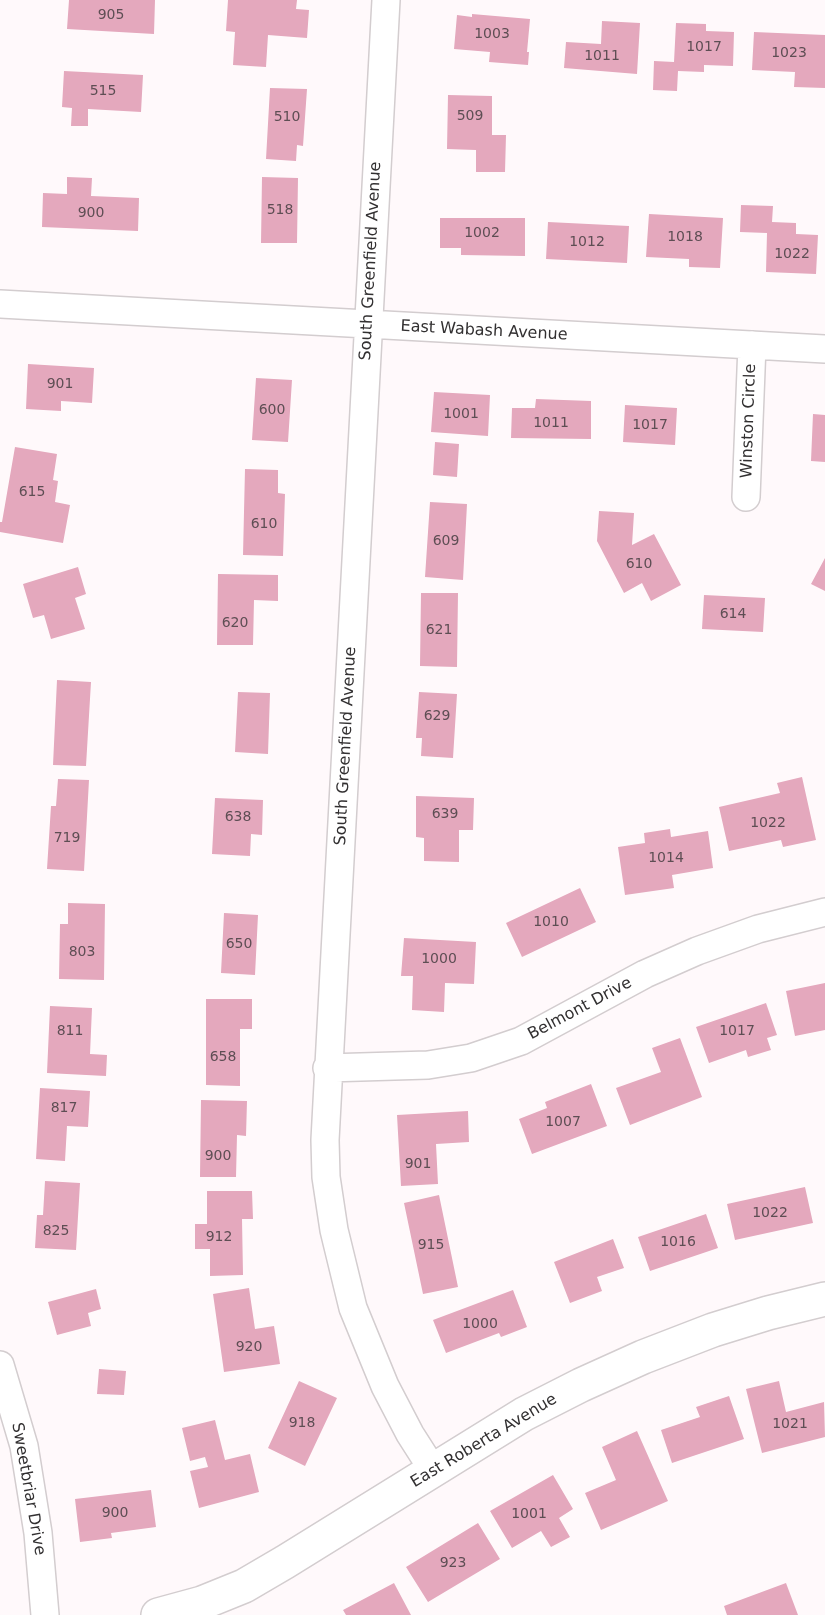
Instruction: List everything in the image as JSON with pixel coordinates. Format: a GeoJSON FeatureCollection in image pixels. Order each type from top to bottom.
{"type":"FeatureCollection","features":[{"type":"Feature","properties":{"kind":"street","name":"South Greenfield Avenue"},"geometry":{"type":"LineString","coordinates":[[386,0],[327,1068],[326,1177],[334,1230],[353,1308],[385,1386],[410,1434],[433,1470]]}},
{"type":"Feature","properties":{"kind":"street","name":"East Wabash Avenue"},"geometry":{"type":"LineString","coordinates":[[0,304],[825,349]]}},
{"type":"Feature","properties":{"kind":"street","name":"Winston Circle"},"geometry":{"type":"LineString","coordinates":[[746,497],[752,345]]}},
{"type":"Feature","properties":{"kind":"street","name":"Belmont Drive"},"geometry":{"type":"LineString","coordinates":[[327,1068],[428,1065],[471,1058],[521,1041],[645,974],[697,951],[758,929],[825,912]]}},
{"type":"Feature","properties":{"kind":"street","name":"East Roberta Avenue"},"geometry":{"type":"LineString","coordinates":[[158,1615],[202,1603],[244,1586],[524,1414],[643,1357],[724,1327],[825,1299]]}},
{"type":"Feature","properties":{"kind":"street","name":"Sweetbriar Drive"},"geometry":{"type":"LineString","coordinates":[[0,1365],[24,1446],[38,1533],[45,1615]]}},
{"type":"Feature","properties":{"kind":"building"},"geometry":{"type":"Polygon","coordinates":[[[69,0],[155,0],[154,34],[67,29],[69,0]]]}},
{"type":"Feature","properties":{"kind":"building"},"geometry":{"type":"Polygon","coordinates":[[[228,0],[297,0],[296,9],[309,10],[307,38],[268,35],[266,67],[233,65],[235,32],[226,31],[228,0]]]}},
{"type":"Feature","properties":{"kind":"building"},"geometry":{"type":"Polygon","coordinates":[[[472,14],[530,19],[528,65],[489,62],[490,52],[454,49],[457,15],[472,17],[472,14]]]}},
{"type":"Feature","properties":{"kind":"building"},"geometry":{"type":"Polygon","coordinates":[[[602,21],[640,23],[637,74],[564,68],[566,42],[601,44],[602,21]]]}},
{"type":"Feature","properties":{"kind":"building"},"geometry":{"type":"Polygon","coordinates":[[[676,23],[706,24],[706,31],[734,32],[733,66],[704,65],[704,72],[678,71],[677,91],[653,90],[654,61],[674,62],[676,23]]]}},
{"type":"Feature","properties":{"kind":"building"},"geometry":{"type":"Polygon","coordinates":[[[754,32],[825,35],[825,88],[794,87],[795,72],[752,70],[754,32]]]}},
{"type":"Feature","properties":{"kind":"building"},"geometry":{"type":"Polygon","coordinates":[[[64,71],[143,75],[141,112],[88,109],[88,126],[71,126],[72,108],[62,107],[64,71]]]}},
{"type":"Feature","properties":{"kind":"building"},"geometry":{"type":"Polygon","coordinates":[[[270,88],[307,89],[303,146],[297,145],[296,161],[266,159],[270,88]]]}},
{"type":"Feature","properties":{"kind":"building"},"geometry":{"type":"Polygon","coordinates":[[[448,95],[492,96],[492,135],[506,135],[505,172],[476,172],[476,150],[447,149],[448,95]]]}},
{"type":"Feature","properties":{"kind":"building"},"geometry":{"type":"Polygon","coordinates":[[[67,177],[92,178],[91,196],[139,198],[138,231],[42,227],[43,193],[67,194],[67,177]]]}},
{"type":"Feature","properties":{"kind":"building"},"geometry":{"type":"Polygon","coordinates":[[[262,177],[298,178],[297,243],[261,243],[262,177]]]}},
{"type":"Feature","properties":{"kind":"building"},"geometry":{"type":"Polygon","coordinates":[[[741,205],[773,206],[772,222],[796,223],[796,234],[818,235],[816,274],[766,272],[767,233],[740,232],[741,205]]]}},
{"type":"Feature","properties":{"kind":"building"},"geometry":{"type":"Polygon","coordinates":[[[649,214],[723,218],[720,268],[689,267],[689,259],[646,257],[649,214]]]}},
{"type":"Feature","properties":{"kind":"building"},"geometry":{"type":"Polygon","coordinates":[[[440,218],[525,218],[525,256],[461,255],[461,248],[440,248],[440,218]]]}},
{"type":"Feature","properties":{"kind":"building"},"geometry":{"type":"Polygon","coordinates":[[[548,222],[629,226],[627,263],[546,259],[548,222]]]}},
{"type":"Feature","properties":{"kind":"building"},"geometry":{"type":"Polygon","coordinates":[[[28,364],[94,368],[92,403],[61,401],[61,411],[26,409],[28,364]]]}},
{"type":"Feature","properties":{"kind":"building"},"geometry":{"type":"Polygon","coordinates":[[[256,378],[292,380],[288,442],[252,440],[256,378]]]}},
{"type":"Feature","properties":{"kind":"building"},"geometry":{"type":"Polygon","coordinates":[[[434,392],[490,395],[488,436],[431,432],[434,392]]]}},
{"type":"Feature","properties":{"kind":"building"},"geometry":{"type":"Polygon","coordinates":[[[536,399],[591,401],[591,439],[511,438],[512,408],[535,408],[536,399]]]}},
{"type":"Feature","properties":{"kind":"building"},"geometry":{"type":"Polygon","coordinates":[[[625,405],[677,408],[675,445],[623,442],[625,405]]]}},
{"type":"Feature","properties":{"kind":"building"},"geometry":{"type":"Polygon","coordinates":[[[813,414],[825,415],[825,462],[811,461],[813,414]]]}},
{"type":"Feature","properties":{"kind":"building"},"geometry":{"type":"Polygon","coordinates":[[[435,442],[459,444],[457,477],[433,475],[435,442]]]}},
{"type":"Feature","properties":{"kind":"building"},"geometry":{"type":"Polygon","coordinates":[[[15,447],[57,454],[53,480],[58,481],[55,502],[70,505],[63,543],[0,532],[15,447]]]}},
{"type":"Feature","properties":{"kind":"building"},"geometry":{"type":"Polygon","coordinates":[[[245,469],[278,470],[278,493],[285,494],[283,556],[243,555],[245,469]]]}},
{"type":"Feature","properties":{"kind":"building"},"geometry":{"type":"Polygon","coordinates":[[[430,502],[467,504],[463,580],[425,577],[430,502]]]}},
{"type":"Feature","properties":{"kind":"building"},"geometry":{"type":"Polygon","coordinates":[[[599,511],[634,513],[632,545],[654,534],[681,585],[651,601],[642,583],[624,593],[597,541],[599,511]]]}},
{"type":"Feature","properties":{"kind":"building"},"geometry":{"type":"Polygon","coordinates":[[[825,558],[825,591],[811,584],[825,558]]]}},
{"type":"Feature","properties":{"kind":"building"},"geometry":{"type":"Polygon","coordinates":[[[78,567],[86,594],[75,598],[85,629],[51,639],[44,615],[33,618],[23,584],[78,567]]]}},
{"type":"Feature","properties":{"kind":"building"},"geometry":{"type":"Polygon","coordinates":[[[218,574],[278,575],[278,601],[254,600],[253,645],[217,645],[218,574]]]}},
{"type":"Feature","properties":{"kind":"building"},"geometry":{"type":"Polygon","coordinates":[[[421,593],[458,593],[457,667],[420,666],[421,593]]]}},
{"type":"Feature","properties":{"kind":"building"},"geometry":{"type":"Polygon","coordinates":[[[704,595],[765,598],[763,632],[702,629],[704,595]]]}},
{"type":"Feature","properties":{"kind":"building"},"geometry":{"type":"Polygon","coordinates":[[[57,680],[91,682],[86,766],[53,765],[57,680]]]}},
{"type":"Feature","properties":{"kind":"building"},"geometry":{"type":"Polygon","coordinates":[[[238,692],[270,693],[268,754],[235,752],[238,692]]]}},
{"type":"Feature","properties":{"kind":"building"},"geometry":{"type":"Polygon","coordinates":[[[419,692],[457,694],[453,758],[421,756],[422,738],[416,738],[419,692]]]}},
{"type":"Feature","properties":{"kind":"building"},"geometry":{"type":"Polygon","coordinates":[[[802,777],[816,840],[783,847],[781,840],[729,851],[719,807],[780,793],[777,783],[802,777]]]}},
{"type":"Feature","properties":{"kind":"building"},"geometry":{"type":"Polygon","coordinates":[[[58,779],[89,780],[84,871],[47,869],[51,806],[56,806],[58,779]]]}},
{"type":"Feature","properties":{"kind":"building"},"geometry":{"type":"Polygon","coordinates":[[[416,796],[474,798],[473,830],[459,830],[459,862],[424,861],[424,838],[416,837],[416,796]]]}},
{"type":"Feature","properties":{"kind":"building"},"geometry":{"type":"Polygon","coordinates":[[[215,798],[263,800],[262,835],[251,834],[250,856],[212,854],[215,798]]]}},
{"type":"Feature","properties":{"kind":"building"},"geometry":{"type":"Polygon","coordinates":[[[670,829],[671,837],[708,831],[713,868],[672,875],[674,888],[625,895],[618,847],[645,843],[644,833],[670,829]]]}},
{"type":"Feature","properties":{"kind":"building"},"geometry":{"type":"Polygon","coordinates":[[[580,888],[596,922],[522,957],[506,923],[580,888]]]}},
{"type":"Feature","properties":{"kind":"building"},"geometry":{"type":"Polygon","coordinates":[[[68,903],[105,904],[104,980],[59,979],[60,924],[68,924],[68,903]]]}},
{"type":"Feature","properties":{"kind":"building"},"geometry":{"type":"Polygon","coordinates":[[[224,913],[258,915],[255,975],[221,973],[224,913]]]}},
{"type":"Feature","properties":{"kind":"building"},"geometry":{"type":"Polygon","coordinates":[[[404,938],[476,942],[474,984],[445,983],[444,1012],[412,1010],[413,976],[401,976],[404,938]]]}},
{"type":"Feature","properties":{"kind":"building"},"geometry":{"type":"Polygon","coordinates":[[[825,983],[825,1030],[795,1036],[786,991],[825,983]]]}},
{"type":"Feature","properties":{"kind":"building"},"geometry":{"type":"Polygon","coordinates":[[[206,999],[252,999],[252,1029],[240,1029],[240,1086],[206,1085],[206,999]]]}},
{"type":"Feature","properties":{"kind":"building"},"geometry":{"type":"Polygon","coordinates":[[[766,1003],[777,1035],[767,1038],[771,1050],[748,1057],[746,1050],[709,1063],[696,1027],[766,1003]]]}},
{"type":"Feature","properties":{"kind":"building"},"geometry":{"type":"Polygon","coordinates":[[[50,1006],[92,1008],[90,1054],[107,1055],[106,1076],[47,1073],[50,1006]]]}},
{"type":"Feature","properties":{"kind":"building"},"geometry":{"type":"Polygon","coordinates":[[[680,1038],[702,1097],[630,1125],[616,1088],[661,1072],[652,1048],[680,1038]]]}},
{"type":"Feature","properties":{"kind":"building"},"geometry":{"type":"Polygon","coordinates":[[[591,1084],[607,1126],[532,1154],[519,1119],[547,1108],[545,1102],[591,1084]]]}},
{"type":"Feature","properties":{"kind":"building"},"geometry":{"type":"Polygon","coordinates":[[[40,1088],[90,1091],[88,1127],[67,1126],[65,1161],[36,1159],[40,1088]]]}},
{"type":"Feature","properties":{"kind":"building"},"geometry":{"type":"Polygon","coordinates":[[[201,1100],[247,1101],[246,1136],[237,1135],[236,1177],[200,1177],[201,1100]]]}},
{"type":"Feature","properties":{"kind":"building"},"geometry":{"type":"Polygon","coordinates":[[[468,1111],[469,1142],[436,1144],[438,1184],[401,1186],[397,1115],[468,1111]]]}},
{"type":"Feature","properties":{"kind":"building"},"geometry":{"type":"Polygon","coordinates":[[[45,1181],[80,1183],[76,1250],[35,1248],[37,1215],[43,1215],[45,1181]]]}},
{"type":"Feature","properties":{"kind":"building"},"geometry":{"type":"Polygon","coordinates":[[[805,1187],[813,1223],[735,1240],[727,1204],[805,1187]]]}},
{"type":"Feature","properties":{"kind":"building"},"geometry":{"type":"Polygon","coordinates":[[[207,1191],[252,1191],[253,1219],[242,1219],[243,1275],[210,1276],[210,1249],[195,1249],[195,1224],[207,1224],[207,1191]]]}},
{"type":"Feature","properties":{"kind":"building"},"geometry":{"type":"Polygon","coordinates":[[[439,1195],[458,1287],[423,1294],[404,1203],[439,1195]]]}},
{"type":"Feature","properties":{"kind":"building"},"geometry":{"type":"Polygon","coordinates":[[[706,1214],[718,1248],[650,1271],[638,1237],[706,1214]]]}},
{"type":"Feature","properties":{"kind":"building"},"geometry":{"type":"Polygon","coordinates":[[[613,1239],[624,1268],[597,1277],[602,1291],[570,1303],[554,1262],[613,1239]]]}},
{"type":"Feature","properties":{"kind":"building"},"geometry":{"type":"Polygon","coordinates":[[[249,1288],[255,1329],[274,1326],[280,1364],[224,1372],[213,1294],[249,1288]]]}},
{"type":"Feature","properties":{"kind":"building"},"geometry":{"type":"Polygon","coordinates":[[[96,1289],[101,1309],[88,1313],[91,1326],[57,1335],[48,1302],[96,1289]]]}},
{"type":"Feature","properties":{"kind":"building"},"geometry":{"type":"Polygon","coordinates":[[[513,1290],[527,1327],[501,1337],[499,1333],[446,1353],[433,1320],[513,1290]]]}},
{"type":"Feature","properties":{"kind":"building"},"geometry":{"type":"Polygon","coordinates":[[[99,1369],[126,1371],[124,1395],[97,1394],[99,1369]]]}},
{"type":"Feature","properties":{"kind":"building"},"geometry":{"type":"Polygon","coordinates":[[[299,1381],[337,1398],[305,1466],[268,1448],[299,1381]]]}},
{"type":"Feature","properties":{"kind":"building"},"geometry":{"type":"Polygon","coordinates":[[[779,1381],[786,1412],[824,1402],[825,1437],[762,1453],[746,1389],[779,1381]]]}},
{"type":"Feature","properties":{"kind":"building"},"geometry":{"type":"Polygon","coordinates":[[[729,1396],[744,1439],[672,1463],[661,1430],[700,1417],[696,1407],[729,1396]]]}},
{"type":"Feature","properties":{"kind":"building"},"geometry":{"type":"Polygon","coordinates":[[[215,1420],[225,1460],[250,1454],[259,1492],[199,1508],[190,1471],[208,1467],[205,1457],[190,1461],[182,1428],[215,1420]]]}},
{"type":"Feature","properties":{"kind":"building"},"geometry":{"type":"Polygon","coordinates":[[[637,1431],[668,1501],[601,1530],[585,1493],[616,1480],[602,1447],[637,1431]]]}},
{"type":"Feature","properties":{"kind":"building"},"geometry":{"type":"Polygon","coordinates":[[[553,1475],[573,1509],[559,1518],[570,1537],[551,1547],[541,1531],[512,1548],[490,1511],[553,1475]]]}},
{"type":"Feature","properties":{"kind":"building"},"geometry":{"type":"Polygon","coordinates":[[[151,1490],[156,1527],[111,1533],[112,1538],[80,1542],[75,1499],[151,1490]]]}},
{"type":"Feature","properties":{"kind":"building"},"geometry":{"type":"Polygon","coordinates":[[[478,1523],[500,1559],[428,1602],[406,1567],[478,1523]]]}},
{"type":"Feature","properties":{"kind":"building"},"geometry":{"type":"Polygon","coordinates":[[[394,1583],[411,1615],[346,1615],[343,1610],[394,1583]]]}},
{"type":"Feature","properties":{"kind":"building"},"geometry":{"type":"Polygon","coordinates":[[[786,1583],[798,1615],[727,1615],[724,1606],[786,1583]]]}}]}
